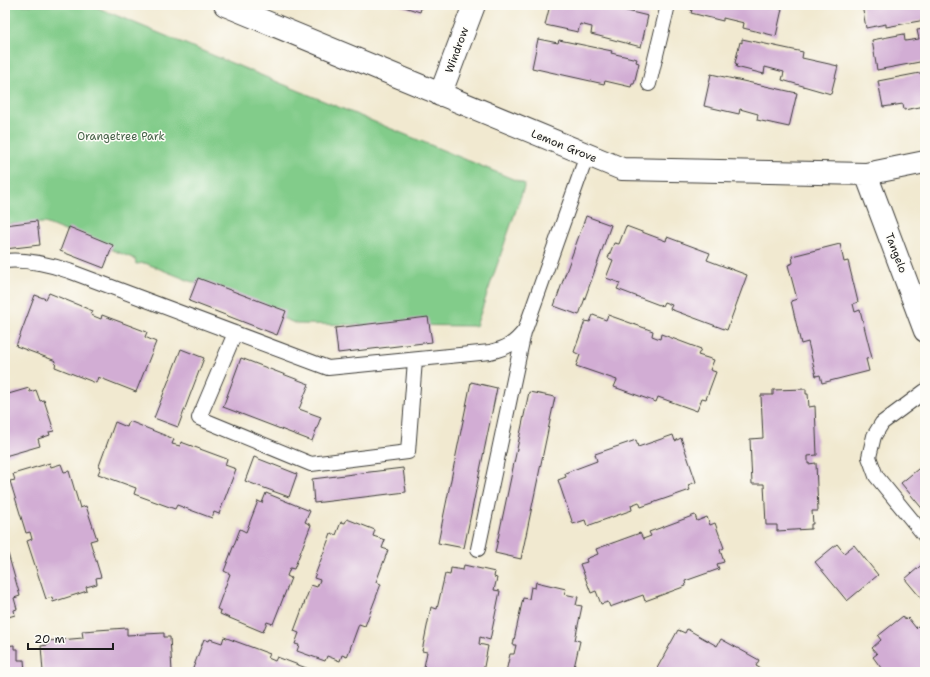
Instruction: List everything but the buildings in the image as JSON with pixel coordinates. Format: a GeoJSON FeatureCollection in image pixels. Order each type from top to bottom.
{"type":"FeatureCollection","features":[{"type":"Feature","properties":{"kind":"street","name":"Lemon Grove"},"geometry":{"type":"LineString","coordinates":[[225,5],[622,169],[866,174],[925,162]]}},
{"type":"Feature","properties":{"kind":"street","name":"Windrow"},"geometry":{"type":"LineString","coordinates":[[440,95],[474,5]]}},
{"type":"Feature","properties":{"kind":"street","name":"Tangelo"},"geometry":{"type":"LineString","coordinates":[[866,174],[925,331]]}},
{"type":"Feature","properties":{"kind":"lane"},"geometry":{"type":"LineString","coordinates":[[649,84],[668,5]]}},
{"type":"Feature","properties":{"kind":"lane"},"geometry":{"type":"LineString","coordinates":[[478,549],[525,330],[587,155]]}},
{"type":"Feature","properties":{"kind":"lane"},"geometry":{"type":"LineString","coordinates":[[5,261],[14,260],[44,263],[328,368],[490,352],[504,349],[516,341],[525,330]]}},
{"type":"Feature","properties":{"kind":"lane"},"geometry":{"type":"LineString","coordinates":[[235,333],[199,418],[311,464],[408,452],[415,360]]}},
{"type":"Feature","properties":{"kind":"lane"},"geometry":{"type":"LineString","coordinates":[[925,391],[882,423],[874,436],[869,457],[876,476],[925,536]]}},
{"type":"Feature","properties":{"kind":"green space","name":"Orangetree Park"},"geometry":{"type":"Polygon","coordinates":[[[5,5],[91,5],[525,184],[476,326],[297,324],[145,263],[136,264],[135,259],[45,223],[5,224],[5,5]]]}}]}
